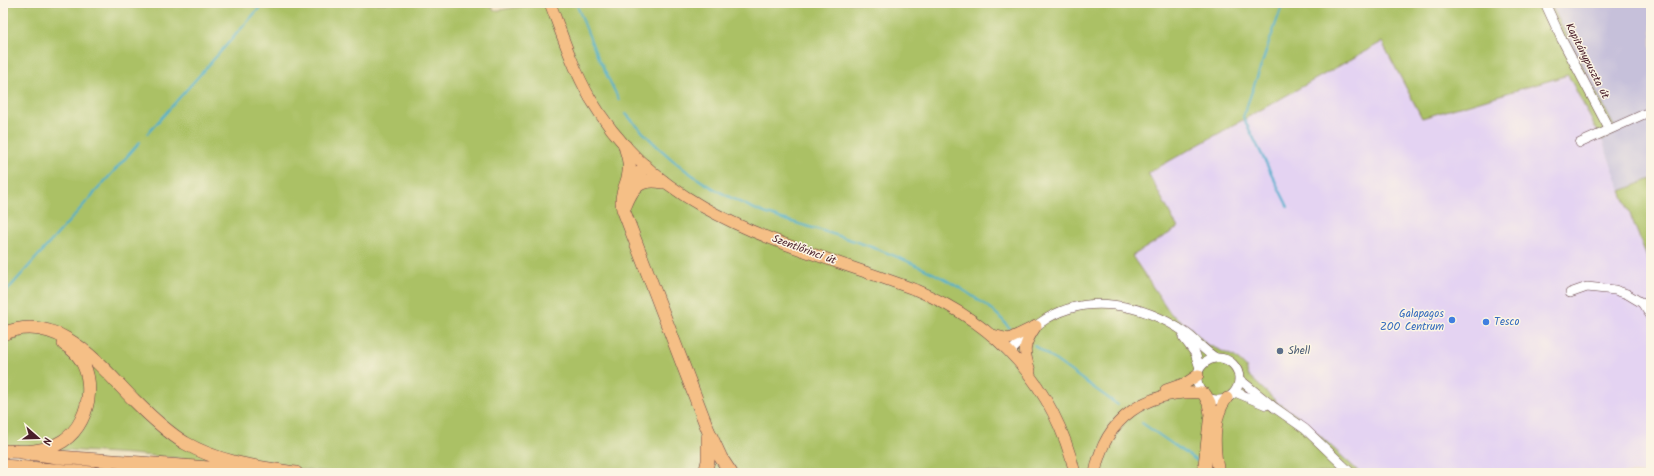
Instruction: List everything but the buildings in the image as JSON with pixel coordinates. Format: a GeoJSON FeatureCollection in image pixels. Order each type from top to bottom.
{"type":"FeatureCollection","features":[{"type":"Feature","properties":{"kind":"highway"},"geometry":{"type":"LineString","coordinates":[[625,146],[630,167],[629,176],[622,196],[623,209],[708,430],[721,458],[731,473]]}},
{"type":"Feature","properties":{"kind":"highway"},"geometry":{"type":"LineString","coordinates":[[629,176],[635,170],[645,166]]}},
{"type":"Feature","properties":{"kind":"highway"},"geometry":{"type":"LineString","coordinates":[[623,209],[629,188],[645,166]]}},
{"type":"Feature","properties":{"kind":"highway"},"geometry":{"type":"LineString","coordinates":[[623,209],[630,193],[639,185],[651,181],[663,182]]}},
{"type":"Feature","properties":{"kind":"highway"},"geometry":{"type":"LineString","coordinates":[[3,334],[14,331],[35,329],[48,331],[68,339],[88,353],[157,422],[186,443],[230,462],[296,473]]}},
{"type":"Feature","properties":{"kind":"highway"},"geometry":{"type":"LineString","coordinates":[[3,343],[22,335],[32,334],[58,341],[67,346],[77,356],[86,372],[89,391],[86,410],[80,423],[64,441],[35,452],[8,451]]}},
{"type":"Feature","properties":{"kind":"highway"},"geometry":{"type":"LineString","coordinates":[[1204,394],[1209,403],[1211,414],[1204,473]]}},
{"type":"Feature","properties":{"kind":"highway"},"geometry":{"type":"LineString","coordinates":[[705,473],[709,450],[708,430]]}},
{"type":"Feature","properties":{"kind":"highway"},"geometry":{"type":"LineString","coordinates":[[8,451],[58,457],[273,473]]}},
{"type":"Feature","properties":{"kind":"highway"},"geometry":{"type":"LineString","coordinates":[[3,466],[93,473]]}},
{"type":"Feature","properties":{"kind":"main road","name":"Szentlőrinci út"},"geometry":{"type":"LineString","coordinates":[[550,3],[570,56],[596,108],[625,146],[645,166],[663,182],[701,207],[749,231],[930,296],[956,309],[990,334],[1010,352],[1031,376],[1046,400],[1059,426],[1075,473]]}},
{"type":"Feature","properties":{"kind":"main road"},"geometry":{"type":"LineString","coordinates":[[990,334],[1009,339],[1036,326]]}},
{"type":"Feature","properties":{"kind":"main road"},"geometry":{"type":"LineString","coordinates":[[1031,376],[1025,358],[1024,348],[1036,326]]}},
{"type":"Feature","properties":{"kind":"main road"},"geometry":{"type":"LineString","coordinates":[[1153,399],[1160,392],[1186,383],[1199,371]]}},
{"type":"Feature","properties":{"kind":"main road"},"geometry":{"type":"LineString","coordinates":[[1094,473],[1101,449],[1116,425],[1134,409],[1153,399],[1179,393],[1204,394]]}},
{"type":"Feature","properties":{"kind":"main road"},"geometry":{"type":"LineString","coordinates":[[1218,473],[1216,447],[1217,425],[1220,410],[1231,395]]}},
{"type":"Feature","properties":{"kind":"street","name":"Kapitánypuszta út"},"geometry":{"type":"LineString","coordinates":[[1545,3],[1562,40],[1609,129]]}},
{"type":"Feature","properties":{"kind":"street"},"geometry":{"type":"LineString","coordinates":[[1580,143],[1651,111]]}},
{"type":"Feature","properties":{"kind":"street"},"geometry":{"type":"LineString","coordinates":[[1570,293],[1587,288],[1615,290],[1627,294],[1642,303],[1651,316]]}},
{"type":"Feature","properties":{"kind":"street"},"geometry":{"type":"LineString","coordinates":[[1010,352],[1036,326],[1048,318],[1070,309],[1106,304],[1128,306],[1162,319],[1184,332],[1205,352],[1216,358]]}},
{"type":"Feature","properties":{"kind":"street"},"geometry":{"type":"LineString","coordinates":[[1178,329],[1192,349],[1199,371],[1198,384],[1204,394],[1216,400],[1231,395],[1274,408]]}},
{"type":"Feature","properties":{"kind":"street"},"geometry":{"type":"LineString","coordinates":[[1199,371],[1206,362],[1216,358],[1222,358],[1231,362],[1238,371],[1239,379],[1231,395]]}},
{"type":"Feature","properties":{"kind":"street"},"geometry":{"type":"LineString","coordinates":[[1239,379],[1274,408],[1305,429],[1351,473]]}},
{"type":"Feature","properties":{"kind":"shaded area"},"geometry":{"type":"Polygon","coordinates":[[[1550,3],[1651,3],[1651,179],[1621,191],[1602,140],[1617,132],[1550,3]]]}},
{"type":"Feature","properties":{"kind":"shaded area"},"geometry":{"type":"Polygon","coordinates":[[[1382,41],[1422,118],[1568,74],[1602,140],[1651,267],[1651,473],[1360,473],[1303,420],[1278,403],[1248,375],[1246,367],[1235,357],[1206,344],[1191,328],[1171,314],[1132,255],[1178,228],[1147,174],[1382,41]]]}},
{"type":"Feature","properties":{"kind":"green space"},"geometry":{"type":"Polygon","coordinates":[[[3,3],[490,3],[494,11],[541,3],[1550,3],[1617,132],[1602,140],[1568,75],[1422,118],[1382,42],[1148,173],[1178,228],[1132,256],[1171,314],[1191,328],[1206,344],[1235,357],[1246,367],[1248,375],[1278,403],[1303,420],[1360,473],[341,473],[131,454],[3,446],[3,3]]]}},
{"type":"Feature","properties":{"kind":"green space"},"geometry":{"type":"Polygon","coordinates":[[[1651,179],[1651,267],[1621,191],[1651,179]]]}},
{"type":"Feature","properties":{"kind":"waterway"},"geometry":{"type":"LineString","coordinates":[[147,134],[264,3]]}},
{"type":"Feature","properties":{"kind":"waterway"},"geometry":{"type":"LineString","coordinates":[[576,3],[595,51],[619,100]]}},
{"type":"Feature","properties":{"kind":"waterway"},"geometry":{"type":"LineString","coordinates":[[1283,3],[1243,117],[1288,207]]}},
{"type":"Feature","properties":{"kind":"waterway"},"geometry":{"type":"LineString","coordinates":[[626,114],[655,145],[670,158],[685,170],[718,191],[737,201],[781,219],[861,243],[916,265],[951,283],[980,301],[1005,322],[1009,328]]}},
{"type":"Feature","properties":{"kind":"waterway"},"geometry":{"type":"LineString","coordinates":[[3,295],[140,142]]}},
{"type":"Feature","properties":{"kind":"waterway"},"geometry":{"type":"LineString","coordinates":[[1034,345],[1118,405]]}},
{"type":"Feature","properties":{"kind":"waterway"},"geometry":{"type":"LineString","coordinates":[[1142,423],[1197,461]]}},
{"type":"Feature","properties":{"kind":"place","name":"Galapagos ZOO Centrum"},"geometry":{"type":"Point","coordinates":[1452,320]}},
{"type":"Feature","properties":{"kind":"place","name":"Tesco"},"geometry":{"type":"Point","coordinates":[1486,322]}},
{"type":"Feature","properties":{"kind":"place","name":"Shell"},"geometry":{"type":"Point","coordinates":[1280,351]}}]}
